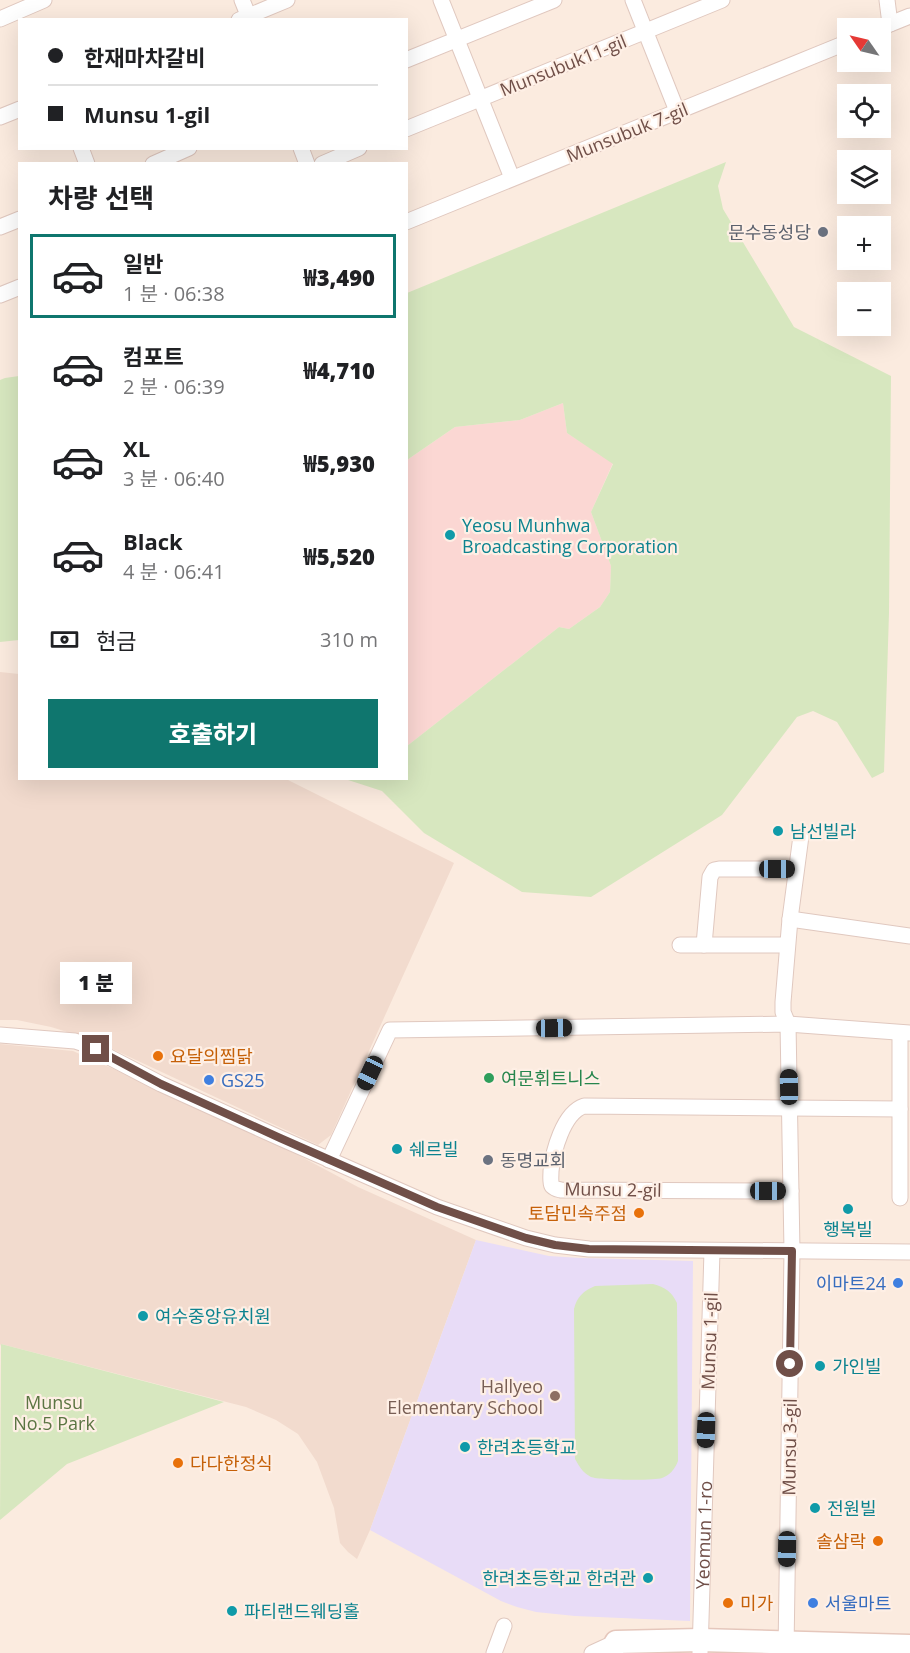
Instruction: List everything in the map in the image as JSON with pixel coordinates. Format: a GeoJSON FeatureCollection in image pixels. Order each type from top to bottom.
{"type":"FeatureCollection","features":[{"type":"Feature","properties":{"kind":"street"},"geometry":{"type":"LineString","coordinates":[[0,19],[24,14],[44,0]]}},
{"type":"Feature","properties":{"kind":"street"},"geometry":{"type":"LineString","coordinates":[[242,0],[246,18],[287,0]]}},
{"type":"Feature","properties":{"kind":"street","name":"Munsubuk11-gil"},"geometry":{"type":"LineString","coordinates":[[441,0],[512,178]]}},
{"type":"Feature","properties":{"kind":"street"},"geometry":{"type":"LineString","coordinates":[[408,59],[554,0]]}},
{"type":"Feature","properties":{"kind":"street","name":"Munsubuk11-gil"},"geometry":{"type":"LineString","coordinates":[[633,0],[677,111]]}},
{"type":"Feature","properties":{"kind":"street"},"geometry":{"type":"LineString","coordinates":[[646,31],[722,0]]}},
{"type":"Feature","properties":{"kind":"street"},"geometry":{"type":"LineString","coordinates":[[886,18],[887,0]]}},
{"type":"Feature","properties":{"kind":"street"},"geometry":{"type":"LineString","coordinates":[[891,24],[910,16]]}},
{"type":"Feature","properties":{"kind":"street","name":"Munsubuk11-gil"},"geometry":{"type":"LineString","coordinates":[[408,128],[646,31]]}},
{"type":"Feature","properties":{"kind":"street","name":"Munsubuk 7-gil"},"geometry":{"type":"LineString","coordinates":[[408,221],[837,46]]}},
{"type":"Feature","properties":{"kind":"street"},"geometry":{"type":"LineString","coordinates":[[0,117],[18,110]]}},
{"type":"Feature","properties":{"kind":"street"},"geometry":{"type":"LineString","coordinates":[[158,162],[184,150]]}},
{"type":"Feature","properties":{"kind":"street"},"geometry":{"type":"LineString","coordinates":[[327,162],[354,150]]}},
{"type":"Feature","properties":{"kind":"street"},"geometry":{"type":"LineString","coordinates":[[0,227],[18,220]]}},
{"type":"Feature","properties":{"kind":"street"},"geometry":{"type":"LineString","coordinates":[[0,295],[18,288]]}},
{"type":"Feature","properties":{"kind":"street"},"geometry":{"type":"LineString","coordinates":[[792,1251],[788,1024],[783,1007],[787,945],[801,836]]}},
{"type":"Feature","properties":{"kind":"street"},"geometry":{"type":"LineString","coordinates":[[704,945],[710,877],[714,870],[796,869]]}},
{"type":"Feature","properties":{"kind":"street"},"geometry":{"type":"LineString","coordinates":[[790,919],[910,936]]}},
{"type":"Feature","properties":{"kind":"street"},"geometry":{"type":"LineString","coordinates":[[680,945],[787,945]]}},
{"type":"Feature","properties":{"kind":"street"},"geometry":{"type":"LineString","coordinates":[[329,1160],[390,1030],[788,1024],[905,1033],[900,1109],[900,1198]]}},
{"type":"Feature","properties":{"kind":"street"},"geometry":{"type":"LineString","coordinates":[[0,1035],[75,1041],[84,1044],[161,1084],[437,1207],[494,1228],[555,1245],[589,1249],[910,1252]]}},
{"type":"Feature","properties":{"kind":"street","name":"Munsu 2-gil"},"geometry":{"type":"LineString","coordinates":[[791,1191],[561,1190],[553,1186],[551,1181],[553,1154],[573,1113],[584,1106],[900,1109]]}},
{"type":"Feature","properties":{"kind":"street","name":"Munsu 1-gil"},"geometry":{"type":"LineString","coordinates":[[706,1430],[712,1251]]}},
{"type":"Feature","properties":{"kind":"street","name":"Munsu 3-gil"},"geometry":{"type":"LineString","coordinates":[[786,1648],[792,1251]]}},
{"type":"Feature","properties":{"kind":"street","name":"Yeomun 1-ro"},"geometry":{"type":"LineString","coordinates":[[700,1647],[706,1430]]}},
{"type":"Feature","properties":{"kind":"street"},"geometry":{"type":"LineString","coordinates":[[494,1653],[504,1626]]}},
{"type":"Feature","properties":{"kind":"street"},"geometry":{"type":"LineString","coordinates":[[592,1653],[616,1647],[910,1646]]}},
{"type":"Feature","properties":{"kind":"shaded area"},"geometry":{"type":"Polygon","coordinates":[[[563,403],[567,433],[613,463],[591,512],[611,566],[610,592],[600,607],[569,629],[559,627],[408,745],[408,459],[455,427],[520,420],[563,403]]]}},
{"type":"Feature","properties":{"kind":"shaded area"},"geometry":{"type":"Polygon","coordinates":[[[0,672],[18,674],[18,780],[288,780],[454,863],[331,1135],[318,1145],[93,1040],[51,1027],[17,1020],[0,1020],[0,672]]]}},
{"type":"Feature","properties":{"kind":"shaded area"},"geometry":{"type":"Polygon","coordinates":[[[0,1044],[73,1051],[255,1132],[358,1187],[476,1240],[370,1530],[357,1559],[340,1543],[334,1508],[317,1462],[298,1434],[276,1420],[246,1407],[1,1344],[0,1346],[0,1044]]]}},
{"type":"Feature","properties":{"kind":"shaded area","name":"Hallyeo Elementary School"},"geometry":{"type":"Polygon","coordinates":[[[476,1240],[549,1256],[693,1261],[690,1621],[575,1616],[536,1612],[517,1607],[501,1601],[370,1530],[476,1240]]]}},
{"type":"Feature","properties":{"kind":"green space"},"geometry":{"type":"Polygon","coordinates":[[[726,162],[718,186],[723,209],[794,327],[891,376],[889,613],[884,772],[872,778],[837,722],[813,711],[797,717],[722,815],[591,897],[522,892],[424,833],[382,791],[348,780],[408,780],[408,745],[559,627],[569,629],[600,607],[610,592],[611,566],[591,512],[613,464],[567,433],[563,403],[520,420],[455,427],[408,459],[408,293],[726,162]]]}},
{"type":"Feature","properties":{"kind":"green space"},"geometry":{"type":"Polygon","coordinates":[[[18,376],[18,640],[0,642],[0,380],[18,376]]]}},
{"type":"Feature","properties":{"kind":"green space"},"geometry":{"type":"Polygon","coordinates":[[[653,1284],[668,1290],[677,1303],[678,1461],[670,1473],[657,1479],[591,1477],[583,1471],[575,1459],[575,1305],[581,1295],[595,1286],[653,1284]]]}},
{"type":"Feature","properties":{"kind":"green space","name":"Munsu No.5 Park"},"geometry":{"type":"Polygon","coordinates":[[[1,1344],[224,1402],[67,1464],[0,1520],[1,1344]]]}},
{"type":"Feature","properties":{"kind":"place","name":"문수동성당"},"geometry":{"type":"Point","coordinates":[823,232]}},
{"type":"Feature","properties":{"kind":"place","name":"Yeosu Munhwa Broadcasting Corporation"},"geometry":{"type":"Point","coordinates":[450,535]}},
{"type":"Feature","properties":{"kind":"place","name":"남선빌라"},"geometry":{"type":"Point","coordinates":[778,831]}},
{"type":"Feature","properties":{"kind":"place","name":"요달의찜닭"},"geometry":{"type":"Point","coordinates":[158,1056]}},
{"type":"Feature","properties":{"kind":"place","name":"여문휘트니스"},"geometry":{"type":"Point","coordinates":[489,1078]}},
{"type":"Feature","properties":{"kind":"place","name":"GS25"},"geometry":{"type":"Point","coordinates":[209,1080]}},
{"type":"Feature","properties":{"kind":"place","name":"쉐르빌"},"geometry":{"type":"Point","coordinates":[397,1149]}},
{"type":"Feature","properties":{"kind":"place","name":"동명교회"},"geometry":{"type":"Point","coordinates":[488,1160]}},
{"type":"Feature","properties":{"kind":"place","name":"행복빌"},"geometry":{"type":"Point","coordinates":[848,1209]}},
{"type":"Feature","properties":{"kind":"place","name":"토담민속주점"},"geometry":{"type":"Point","coordinates":[639,1213]}},
{"type":"Feature","properties":{"kind":"place","name":"이마트24"},"geometry":{"type":"Point","coordinates":[898,1283]}},
{"type":"Feature","properties":{"kind":"place","name":"여수중앙유치원"},"geometry":{"type":"Point","coordinates":[143,1316]}},
{"type":"Feature","properties":{"kind":"place","name":"가인빌"},"geometry":{"type":"Point","coordinates":[820,1366]}},
{"type":"Feature","properties":{"kind":"place","name":"Hallyeo Elementary School"},"geometry":{"type":"Point","coordinates":[555,1396]}},
{"type":"Feature","properties":{"kind":"place","name":"한려초등학교"},"geometry":{"type":"Point","coordinates":[465,1447]}},
{"type":"Feature","properties":{"kind":"place","name":"다다한정식"},"geometry":{"type":"Point","coordinates":[178,1463]}},
{"type":"Feature","properties":{"kind":"place","name":"전원빌"},"geometry":{"type":"Point","coordinates":[815,1508]}},
{"type":"Feature","properties":{"kind":"place","name":"솔삼락"},"geometry":{"type":"Point","coordinates":[878,1541]}},
{"type":"Feature","properties":{"kind":"place","name":"한려초등학교 한려관"},"geometry":{"type":"Point","coordinates":[648,1578]}},
{"type":"Feature","properties":{"kind":"place","name":"미가"},"geometry":{"type":"Point","coordinates":[728,1603]}},
{"type":"Feature","properties":{"kind":"place","name":"서울마트"},"geometry":{"type":"Point","coordinates":[813,1603]}},
{"type":"Feature","properties":{"kind":"place","name":"파티랜드웨딩홀"},"geometry":{"type":"Point","coordinates":[232,1611]}},
{"type":"Feature","properties":{"kind":"route"},"geometry":{"type":"LineString","coordinates":[[96,1049],[161,1084],[280,1138],[437,1207],[526,1238],[555,1245],[589,1249],[792,1251],[790,1364]]}}]}
